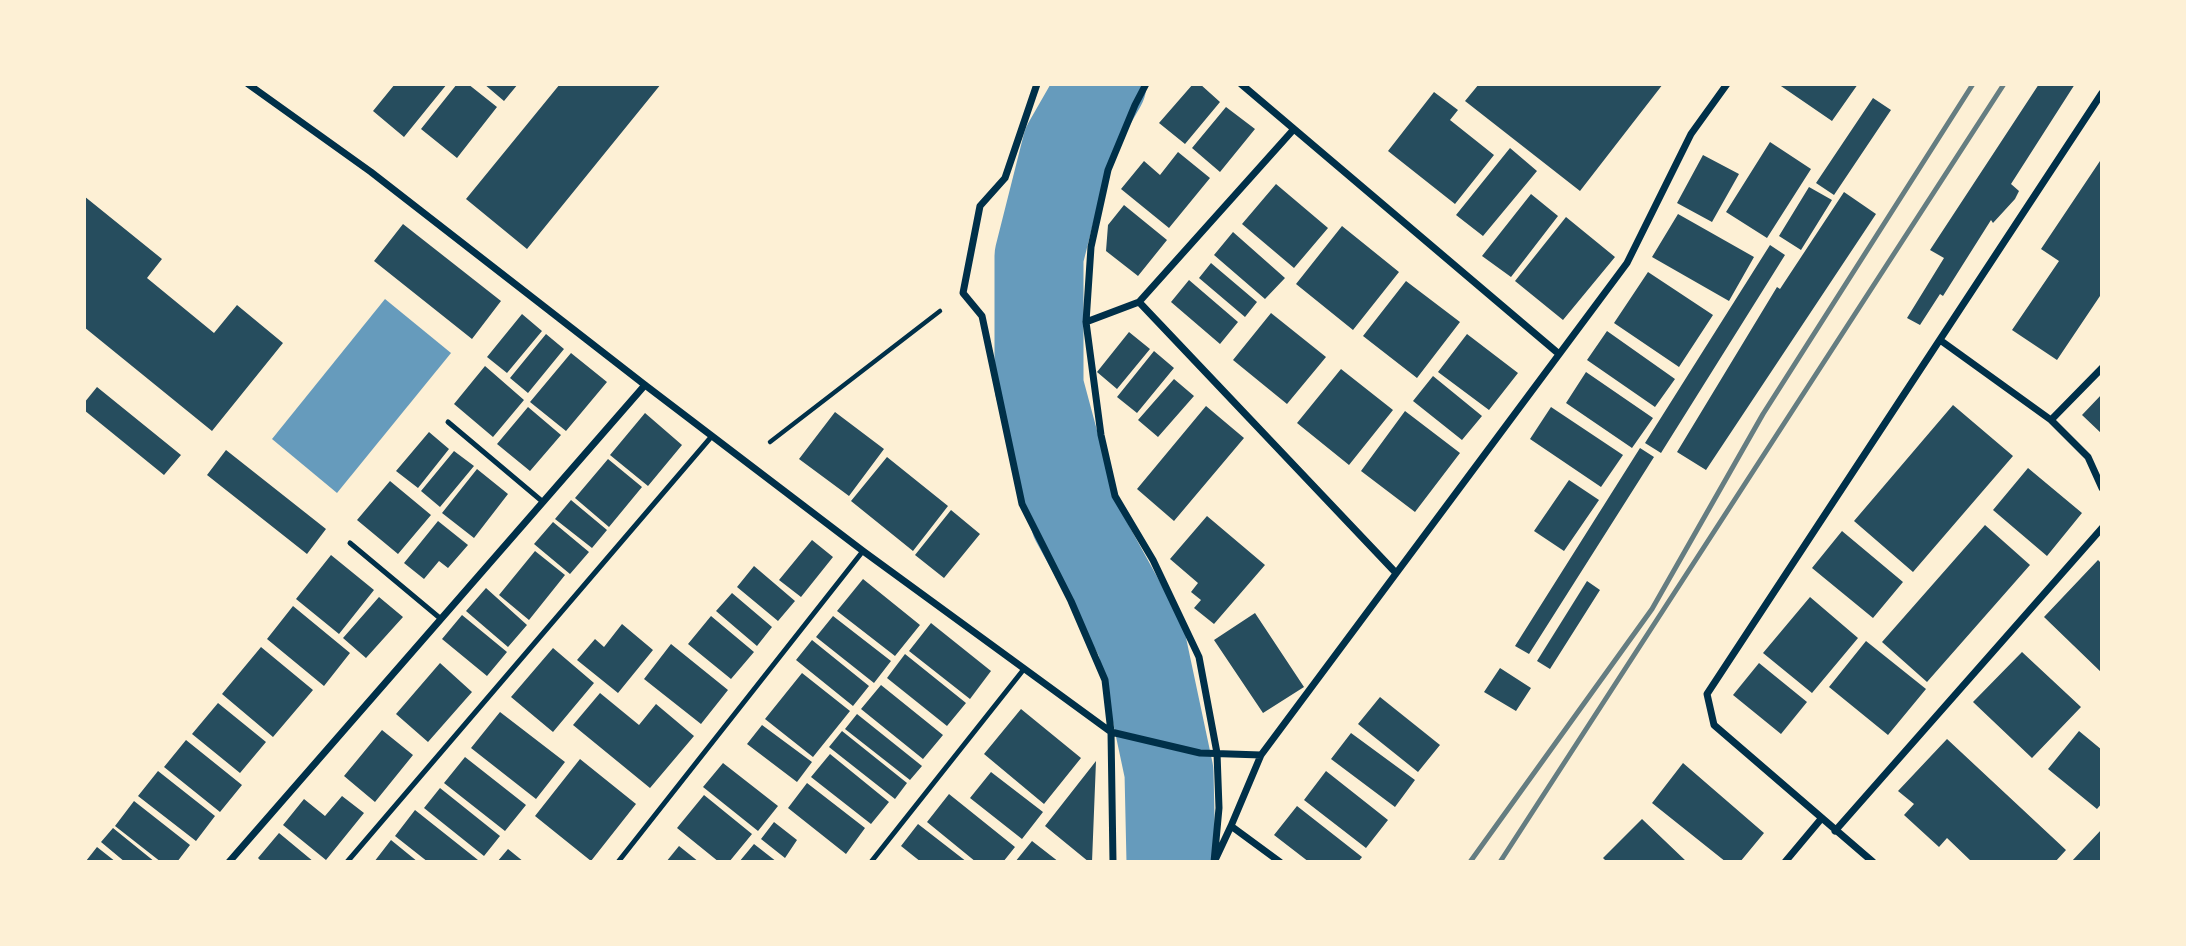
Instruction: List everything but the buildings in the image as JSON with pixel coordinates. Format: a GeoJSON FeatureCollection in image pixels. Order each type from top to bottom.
{"type":"FeatureCollection","features":[{"type":"Feature","properties":{"kind":"street"},"geometry":{"type":"LineString","coordinates":[[248,84],[370,172],[863,551],[1111,732],[1200,753],[1261,755]]}},
{"type":"Feature","properties":{"kind":"street"},"geometry":{"type":"LineString","coordinates":[[1037,84],[1005,178],[980,206],[963,293],[982,316],[1021,504],[1071,601],[1105,680],[1111,732],[1113,862]]}},
{"type":"Feature","properties":{"kind":"street"},"geometry":{"type":"LineString","coordinates":[[1146,84],[1108,170],[1091,247],[1086,322],[1101,435],[1115,496],[1153,560],[1199,657],[1217,754],[1219,808],[1214,862]]}},
{"type":"Feature","properties":{"kind":"street"},"geometry":{"type":"LineString","coordinates":[[1241,84],[1559,354]]}},
{"type":"Feature","properties":{"kind":"street"},"geometry":{"type":"LineString","coordinates":[[1214,862],[1261,755],[1627,262],[1691,134],[1727,84]]}},
{"type":"Feature","properties":{"kind":"street"},"geometry":{"type":"LineString","coordinates":[[1873,862],[1714,725],[1707,694],[2102,93]]}},
{"type":"Feature","properties":{"kind":"street"},"geometry":{"type":"LineString","coordinates":[[1086,322],[1139,302],[1293,129]]}},
{"type":"Feature","properties":{"kind":"street"},"geometry":{"type":"LineString","coordinates":[[1139,302],[1396,573]]}},
{"type":"Feature","properties":{"kind":"street"},"geometry":{"type":"LineString","coordinates":[[1940,340],[2051,420],[2088,457],[2102,488]]}},
{"type":"Feature","properties":{"kind":"street"},"geometry":{"type":"LineString","coordinates":[[2051,420],[2102,368]]}},
{"type":"Feature","properties":{"kind":"street"},"geometry":{"type":"LineString","coordinates":[[229,862],[645,385]]}},
{"type":"Feature","properties":{"kind":"street"},"geometry":{"type":"LineString","coordinates":[[1835,831],[2102,528]]}},
{"type":"Feature","properties":{"kind":"street"},"geometry":{"type":"LineString","coordinates":[[1785,862],[1821,819]]}},
{"type":"Feature","properties":{"kind":"street"},"geometry":{"type":"LineString","coordinates":[[1231,827],[1280,862]]}},
{"type":"Feature","properties":{"kind":"lane"},"geometry":{"type":"LineString","coordinates":[[448,422],[543,502]]}},
{"type":"Feature","properties":{"kind":"lane"},"geometry":{"type":"LineString","coordinates":[[347,862],[712,436]]}},
{"type":"Feature","properties":{"kind":"lane"},"geometry":{"type":"LineString","coordinates":[[351,543],[441,619]]}},
{"type":"Feature","properties":{"kind":"lane"},"geometry":{"type":"LineString","coordinates":[[618,862],[863,551]]}},
{"type":"Feature","properties":{"kind":"lane"},"geometry":{"type":"LineString","coordinates":[[871,862],[1024,668]]}},
{"type":"Feature","properties":{"kind":"path"},"geometry":{"type":"LineString","coordinates":[[745,461],[963,293]]}},
{"type":"Feature","properties":{"kind":"water"},"geometry":{"type":"Polygon","coordinates":[[[385,299],[451,353],[337,493],[272,439],[385,299]]]}},
{"type":"Feature","properties":{"kind":"waterway"},"geometry":{"type":"LineString","coordinates":[[1102,84],[1067,145],[1039,256],[1039,386],[1075,520],[1141,640],[1169,772],[1171,862]]}},
{"type":"Feature","properties":{"kind":"railway"},"geometry":{"type":"LineString","coordinates":[[1470,862],[1652,609],[1763,414],[1973,84]]}},
{"type":"Feature","properties":{"kind":"railway"},"geometry":{"type":"LineString","coordinates":[[1500,862],[2004,84]]}}]}
